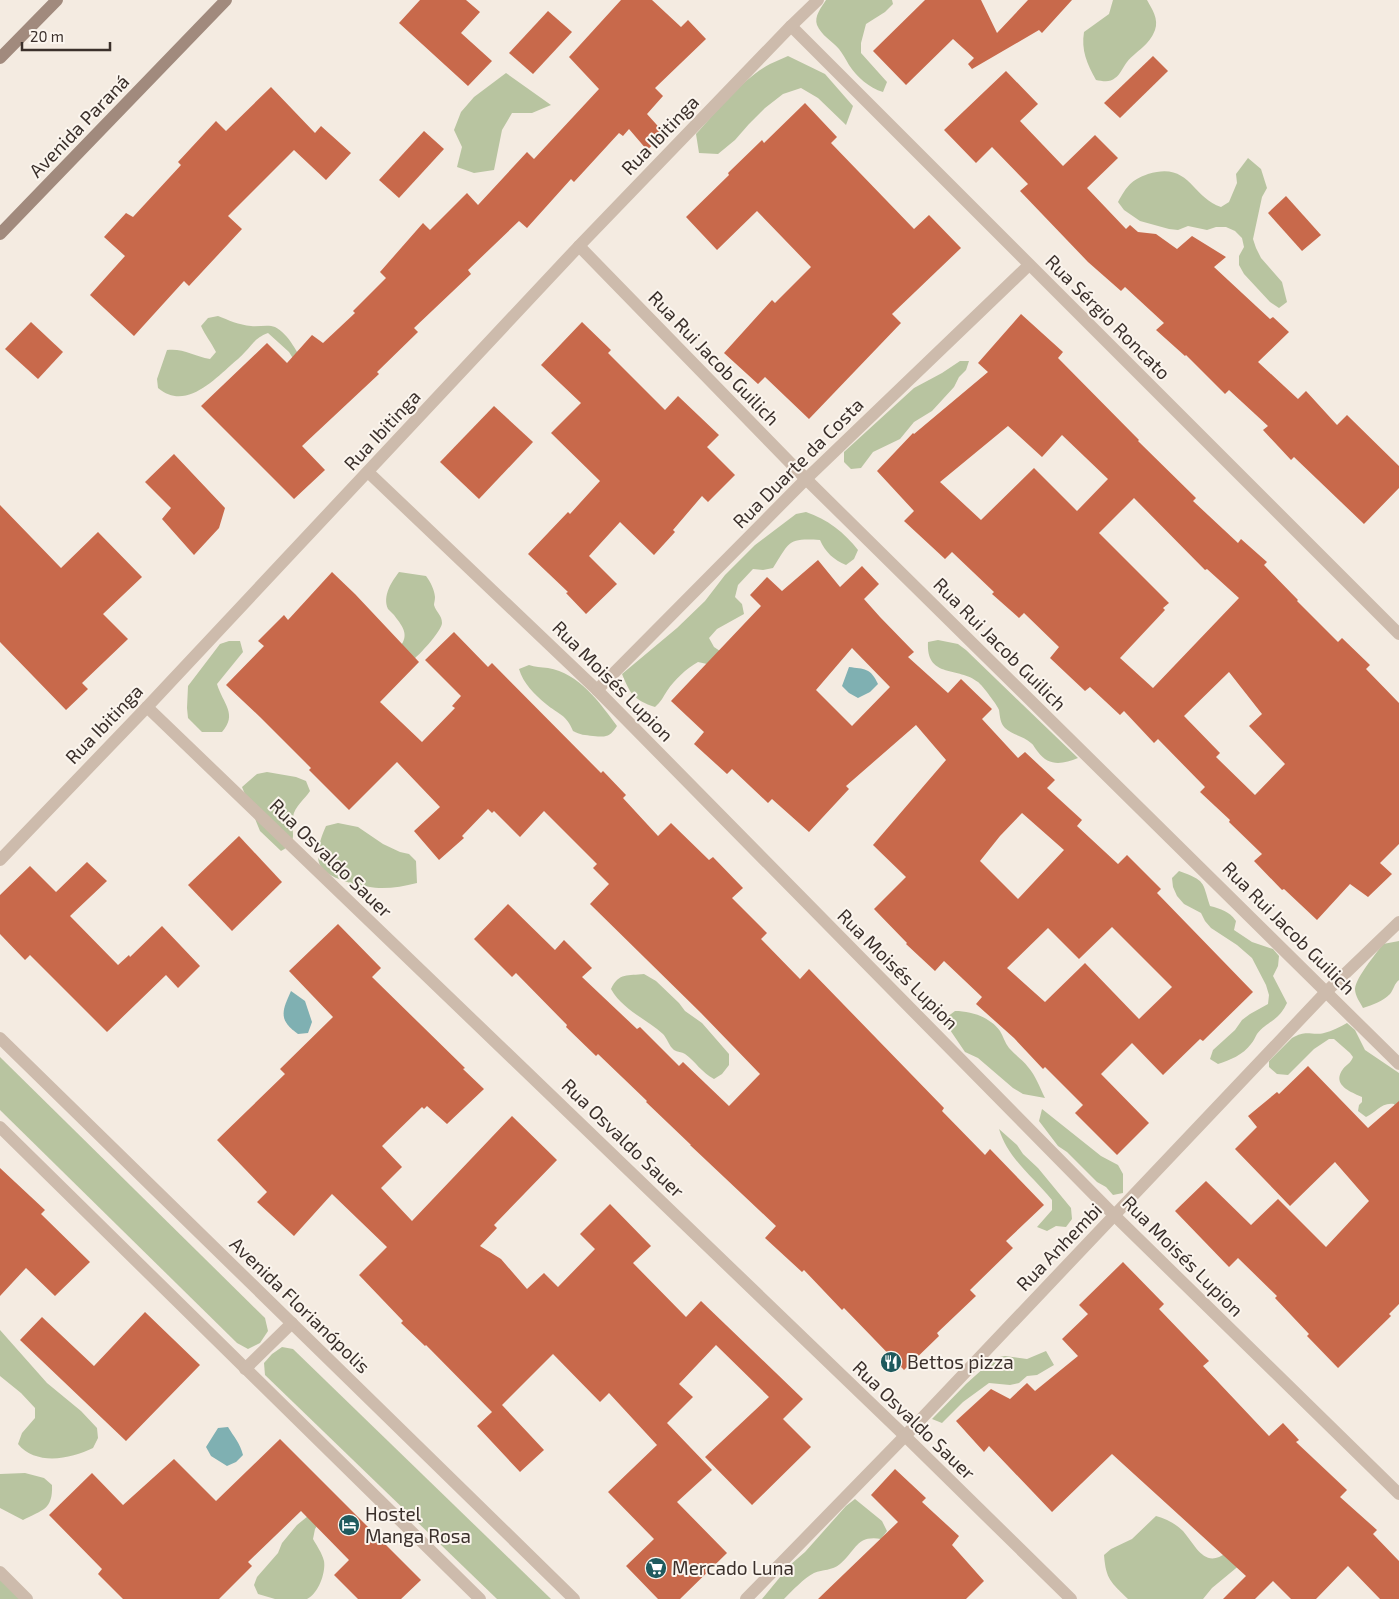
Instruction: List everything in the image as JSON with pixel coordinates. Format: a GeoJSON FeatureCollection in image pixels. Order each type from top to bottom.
{"type":"FeatureCollection","features":[{"type":"Feature","properties":{"kind":"main road"},"geometry":{"type":"LineString","coordinates":[[0,58],[57,0]]}},
{"type":"Feature","properties":{"kind":"main road","name":"Avenida Paraná"},"geometry":{"type":"LineString","coordinates":[[0,234],[226,0]]}},
{"type":"Feature","properties":{"kind":"street","name":"Rua Ibitinga"},"geometry":{"type":"LineString","coordinates":[[0,860],[147,707],[579,246],[818,0]]}},
{"type":"Feature","properties":{"kind":"street","name":"Rua Sérgio Roncato"},"geometry":{"type":"LineString","coordinates":[[791,26],[1399,634]]}},
{"type":"Feature","properties":{"kind":"street","name":"Rua Rui Jacob Guilich"},"geometry":{"type":"LineString","coordinates":[[579,246],[806,479],[1399,1064]]}},
{"type":"Feature","properties":{"kind":"street","name":"Rua Duarte da Costa"},"geometry":{"type":"LineString","coordinates":[[598,690],[806,479],[1029,266]]}},
{"type":"Feature","properties":{"kind":"street","name":"Rua Moisés Lupion"},"geometry":{"type":"LineString","coordinates":[[368,472],[598,690],[1115,1216],[1399,1494]]}},
{"type":"Feature","properties":{"kind":"street","name":"Rua Osvaldo Sauer"},"geometry":{"type":"LineString","coordinates":[[147,707],[905,1436],[1071,1599]]}},
{"type":"Feature","properties":{"kind":"street","name":"Rua Anhembi"},"geometry":{"type":"LineString","coordinates":[[746,1599],[905,1436],[1327,991],[1399,922]]}},
{"type":"Feature","properties":{"kind":"street","name":"Avenida Florianópolis"},"geometry":{"type":"LineString","coordinates":[[0,1038],[574,1599]]}},
{"type":"Feature","properties":{"kind":"street"},"geometry":{"type":"LineString","coordinates":[[0,1127],[480,1599]]}},
{"type":"Feature","properties":{"kind":"street"},"geometry":{"type":"LineString","coordinates":[[245,1369],[292,1324]]}},
{"type":"Feature","properties":{"kind":"street"},"geometry":{"type":"LineString","coordinates":[[0,1572],[27,1599]]}},
{"type":"Feature","properties":{"kind":"green space"},"geometry":{"type":"Polygon","coordinates":[[[826,0],[892,0],[893,4],[885,12],[866,24],[861,43],[861,53],[887,82],[883,92],[868,85],[860,78],[839,49],[819,29],[816,22],[817,15],[826,0]]]}},
{"type":"Feature","properties":{"kind":"green space"},"geometry":{"type":"Polygon","coordinates":[[[1113,0],[1147,0],[1154,14],[1156,26],[1150,40],[1127,62],[1117,77],[1108,81],[1096,80],[1083,45],[1084,32],[1109,14],[1113,0]]]}},
{"type":"Feature","properties":{"kind":"green space"},"geometry":{"type":"Polygon","coordinates":[[[788,56],[825,74],[853,106],[846,125],[818,98],[801,88],[783,94],[765,108],[735,140],[718,154],[699,153],[696,134],[721,106],[740,86],[760,70],[788,56]]]}},
{"type":"Feature","properties":{"kind":"green space"},"geometry":{"type":"Polygon","coordinates":[[[506,73],[551,105],[532,113],[512,113],[502,130],[494,170],[474,173],[457,167],[462,147],[454,130],[461,112],[474,97],[506,73]]]}},
{"type":"Feature","properties":{"kind":"green space"},"geometry":{"type":"Polygon","coordinates":[[[1248,158],[1261,169],[1267,188],[1262,197],[1253,239],[1261,258],[1282,282],[1287,302],[1279,308],[1270,302],[1244,274],[1239,265],[1239,256],[1244,247],[1242,238],[1235,231],[1226,227],[1216,227],[1207,230],[1188,226],[1178,230],[1169,229],[1140,221],[1124,210],[1118,202],[1133,181],[1148,174],[1162,171],[1173,172],[1182,176],[1203,196],[1221,207],[1229,202],[1237,183],[1236,174],[1248,158]]]}},
{"type":"Feature","properties":{"kind":"green space"},"geometry":{"type":"Polygon","coordinates":[[[218,316],[247,325],[275,327],[289,339],[306,368],[294,360],[289,352],[268,333],[257,339],[242,356],[197,392],[178,396],[168,394],[158,388],[157,379],[167,350],[183,351],[210,359],[216,352],[201,326],[208,318],[218,316]]]}},
{"type":"Feature","properties":{"kind":"green space"},"geometry":{"type":"Polygon","coordinates":[[[960,361],[969,361],[966,370],[959,377],[954,387],[932,411],[914,422],[900,439],[873,452],[861,468],[851,469],[844,462],[844,452],[914,388],[960,361]]]}},
{"type":"Feature","properties":{"kind":"green space"},"geometry":{"type":"Polygon","coordinates":[[[806,512],[835,527],[847,538],[858,550],[854,559],[846,565],[842,563],[827,552],[820,540],[801,540],[790,544],[773,568],[753,569],[738,585],[735,597],[742,604],[744,614],[717,629],[709,638],[714,647],[723,653],[707,664],[698,662],[685,671],[655,707],[637,699],[628,687],[622,674],[677,628],[705,601],[725,575],[755,545],[796,514],[806,512]]]}},
{"type":"Feature","properties":{"kind":"green space"},"geometry":{"type":"Polygon","coordinates":[[[399,572],[426,576],[433,589],[434,605],[442,620],[441,627],[433,638],[408,664],[398,649],[405,636],[403,628],[386,604],[389,589],[399,572]]]}},
{"type":"Feature","properties":{"kind":"green space"},"geometry":{"type":"Polygon","coordinates":[[[938,640],[958,644],[966,650],[1078,758],[1062,763],[1047,760],[1028,741],[1005,728],[1001,722],[998,708],[978,682],[970,677],[938,667],[932,662],[928,642],[938,640]]]}},
{"type":"Feature","properties":{"kind":"green space"},"geometry":{"type":"Polygon","coordinates":[[[229,641],[240,641],[243,652],[217,684],[228,709],[229,720],[222,732],[202,732],[188,718],[188,686],[220,644],[229,641]]]}},
{"type":"Feature","properties":{"kind":"green space"},"geometry":{"type":"Polygon","coordinates":[[[529,665],[559,671],[579,682],[596,699],[617,726],[609,735],[601,737],[583,735],[573,731],[565,718],[542,700],[526,684],[519,669],[529,665]]]}},
{"type":"Feature","properties":{"kind":"green space"},"geometry":{"type":"Polygon","coordinates":[[[267,772],[296,777],[306,781],[310,791],[294,813],[292,840],[281,851],[260,831],[242,787],[257,774],[267,772]]]}},
{"type":"Feature","properties":{"kind":"green space"},"geometry":{"type":"Polygon","coordinates":[[[338,823],[358,827],[383,844],[409,854],[416,861],[417,883],[375,888],[358,885],[325,872],[318,858],[320,841],[326,826],[338,823]]]}},
{"type":"Feature","properties":{"kind":"green space"},"geometry":{"type":"Polygon","coordinates":[[[1179,871],[1194,877],[1202,883],[1210,906],[1228,913],[1236,921],[1234,930],[1252,942],[1273,949],[1279,956],[1278,966],[1273,976],[1287,1003],[1284,1009],[1257,1034],[1244,1051],[1232,1059],[1218,1064],[1210,1059],[1213,1050],[1235,1030],[1242,1020],[1268,1004],[1269,995],[1252,958],[1237,945],[1211,928],[1201,913],[1184,904],[1177,896],[1172,878],[1179,871]]]}},
{"type":"Feature","properties":{"kind":"green space"},"geometry":{"type":"Polygon","coordinates":[[[1399,941],[1399,980],[1390,994],[1378,1002],[1363,1008],[1355,992],[1359,978],[1383,944],[1399,941]]]}},
{"type":"Feature","properties":{"kind":"green space"},"geometry":{"type":"Polygon","coordinates":[[[644,974],[656,981],[685,1011],[702,1023],[729,1054],[729,1065],[722,1074],[714,1079],[685,1054],[674,1050],[663,1034],[622,1003],[611,989],[621,977],[644,974]]]}},
{"type":"Feature","properties":{"kind":"green space"},"geometry":{"type":"Polygon","coordinates":[[[955,1011],[980,1016],[996,1026],[1009,1048],[1024,1062],[1036,1078],[1045,1098],[1023,1094],[1013,1088],[978,1058],[965,1052],[946,1024],[947,1017],[955,1011]]]}},
{"type":"Feature","properties":{"kind":"green space"},"geometry":{"type":"Polygon","coordinates":[[[1347,1023],[1355,1030],[1365,1050],[1399,1073],[1399,1112],[1394,1104],[1382,1106],[1366,1117],[1358,1111],[1362,1097],[1344,1087],[1339,1079],[1343,1069],[1353,1057],[1334,1039],[1329,1039],[1314,1049],[1288,1075],[1277,1074],[1269,1067],[1269,1061],[1297,1035],[1305,1033],[1320,1034],[1347,1023]]]}},
{"type":"Feature","properties":{"kind":"green space"},"geometry":{"type":"Polygon","coordinates":[[[0,1057],[265,1318],[268,1331],[260,1343],[248,1349],[237,1343],[0,1110],[0,1057]]]}},
{"type":"Feature","properties":{"kind":"green space"},"geometry":{"type":"Polygon","coordinates":[[[1042,1109],[1101,1156],[1118,1165],[1123,1174],[1123,1193],[1113,1195],[1067,1152],[1058,1146],[1039,1121],[1042,1109]]]}},
{"type":"Feature","properties":{"kind":"green space"},"geometry":{"type":"Polygon","coordinates":[[[999,1129],[1038,1168],[1071,1208],[1072,1219],[1066,1227],[1056,1226],[1047,1231],[1037,1227],[1052,1210],[1052,1200],[1008,1149],[999,1129]]]}},
{"type":"Feature","properties":{"kind":"green space"},"geometry":{"type":"Polygon","coordinates":[[[0,1330],[47,1383],[81,1411],[97,1428],[98,1438],[93,1448],[75,1455],[44,1458],[25,1451],[18,1444],[22,1433],[35,1418],[35,1408],[21,1393],[0,1376],[0,1330]]]}},
{"type":"Feature","properties":{"kind":"green space"},"geometry":{"type":"Polygon","coordinates":[[[282,1347],[293,1349],[551,1599],[497,1599],[265,1375],[264,1363],[282,1347]]]}},
{"type":"Feature","properties":{"kind":"green space"},"geometry":{"type":"Polygon","coordinates":[[[1046,1351],[1054,1365],[1037,1375],[1027,1376],[1019,1383],[1010,1385],[989,1383],[963,1402],[942,1423],[932,1419],[995,1358],[1005,1356],[1027,1359],[1046,1351]]]}},
{"type":"Feature","properties":{"kind":"green space"},"geometry":{"type":"Polygon","coordinates":[[[25,1473],[44,1478],[52,1485],[52,1493],[51,1500],[45,1508],[23,1520],[0,1508],[0,1474],[25,1473]]]}},
{"type":"Feature","properties":{"kind":"green space"},"geometry":{"type":"Polygon","coordinates":[[[855,1499],[882,1521],[887,1531],[881,1539],[866,1539],[861,1542],[840,1564],[834,1568],[810,1575],[784,1599],[762,1599],[790,1565],[805,1552],[846,1506],[855,1499]]]}},
{"type":"Feature","properties":{"kind":"green space"},"geometry":{"type":"Polygon","coordinates":[[[313,1512],[321,1520],[315,1529],[313,1539],[324,1561],[324,1571],[315,1593],[307,1599],[275,1599],[258,1594],[254,1585],[257,1577],[278,1553],[282,1543],[297,1525],[313,1512]]]}},
{"type":"Feature","properties":{"kind":"green space"},"geometry":{"type":"Polygon","coordinates":[[[1156,1516],[1180,1528],[1197,1549],[1207,1557],[1219,1557],[1227,1552],[1241,1564],[1212,1588],[1203,1599],[1128,1599],[1110,1580],[1106,1570],[1104,1555],[1111,1549],[1132,1539],[1156,1516]]]}},
{"type":"Feature","properties":{"kind":"green space"},"geometry":{"type":"Polygon","coordinates":[[[0,1579],[21,1599],[0,1599],[0,1579]]]}},
{"type":"Feature","properties":{"kind":"water"},"geometry":{"type":"Polygon","coordinates":[[[849,667],[870,672],[878,684],[870,692],[858,698],[849,693],[842,686],[849,667]]]}},
{"type":"Feature","properties":{"kind":"water"},"geometry":{"type":"Polygon","coordinates":[[[291,991],[305,1001],[312,1022],[308,1033],[298,1034],[285,1020],[285,1004],[291,991]]]}},
{"type":"Feature","properties":{"kind":"water"},"geometry":{"type":"Polygon","coordinates":[[[228,1427],[239,1444],[243,1455],[236,1462],[227,1466],[211,1456],[206,1447],[218,1428],[228,1427]]]}},
{"type":"Feature","properties":{"kind":"building"},"geometry":{"type":"Polygon","coordinates":[[[420,0],[466,0],[480,12],[461,33],[492,61],[468,86],[399,23],[420,0]]]}},
{"type":"Feature","properties":{"kind":"building"},"geometry":{"type":"Polygon","coordinates":[[[621,0],[652,0],[681,27],[688,20],[706,39],[655,88],[663,96],[647,114],[665,134],[647,150],[629,129],[623,136],[619,133],[574,182],[571,179],[527,228],[519,221],[468,270],[471,274],[414,328],[418,332],[377,372],[379,374],[302,446],[325,470],[294,499],[201,406],[267,343],[287,363],[312,335],[323,343],[355,313],[353,311],[386,278],[380,272],[423,223],[430,230],[467,193],[478,205],[527,152],[534,159],[599,89],[569,57],[621,0]]]}},
{"type":"Feature","properties":{"kind":"building"},"geometry":{"type":"Polygon","coordinates":[[[925,0],[981,0],[997,33],[1028,0],[1072,0],[1042,33],[1039,30],[972,69],[968,64],[974,58],[953,39],[906,85],[873,51],[925,0]]]}},
{"type":"Feature","properties":{"kind":"building"},"geometry":{"type":"Polygon","coordinates":[[[548,11],[572,32],[533,74],[509,53],[548,11]]]}},
{"type":"Feature","properties":{"kind":"building"},"geometry":{"type":"Polygon","coordinates":[[[1153,56],[1168,71],[1120,118],[1104,103],[1153,56]]]}},
{"type":"Feature","properties":{"kind":"building"},"geometry":{"type":"Polygon","coordinates":[[[1006,71],[1038,104],[1020,121],[1063,166],[1095,135],[1118,158],[1087,188],[1126,229],[1130,225],[1138,232],[1156,234],[1177,249],[1192,236],[1226,257],[1214,267],[1270,319],[1273,317],[1289,332],[1258,362],[1298,399],[1306,391],[1337,425],[1347,415],[1399,466],[1399,488],[1364,524],[1294,457],[1291,460],[1263,430],[1268,426],[1229,390],[1225,394],[1186,355],[1156,330],[1164,323],[1125,287],[1121,291],[1088,262],[1020,191],[1028,184],[992,147],[976,163],[944,130],[1006,71]]]}},
{"type":"Feature","properties":{"kind":"building"},"geometry":{"type":"Polygon","coordinates":[[[271,87],[315,133],[321,126],[351,153],[326,180],[294,150],[228,216],[242,229],[189,286],[184,281],[134,336],[90,295],[125,256],[104,237],[126,213],[133,217],[181,165],[178,162],[216,121],[226,131],[271,87]]]}},
{"type":"Feature","properties":{"kind":"building"},"geometry":{"type":"Polygon","coordinates":[[[805,103],[837,137],[831,143],[914,229],[929,215],[961,248],[892,314],[901,323],[809,419],[765,377],[758,384],[724,353],[772,300],[775,303],[811,267],[757,211],[717,250],[686,217],[762,140],[764,143],[805,103]]]}},
{"type":"Feature","properties":{"kind":"building"},"geometry":{"type":"Polygon","coordinates":[[[424,131],[444,149],[399,198],[379,180],[424,131]]]}},
{"type":"Feature","properties":{"kind":"building"},"geometry":{"type":"Polygon","coordinates":[[[1286,196],[1321,235],[1302,251],[1268,213],[1286,196]]]}},
{"type":"Feature","properties":{"kind":"building"},"geometry":{"type":"Polygon","coordinates":[[[1021,314],[1063,352],[1058,358],[1196,498],[1193,501],[1238,543],[1241,539],[1267,562],[1264,565],[1338,642],[1342,638],[1370,665],[1366,669],[1399,703],[1399,844],[1380,863],[1392,874],[1368,897],[1350,884],[1317,920],[1284,889],[1282,890],[1254,861],[1262,854],[1200,792],[1205,787],[1158,739],[1154,743],[1124,711],[1120,715],[1090,687],[1085,691],[1050,658],[1059,647],[1024,613],[1019,618],[992,594],[994,592],[952,552],[945,559],[904,521],[914,511],[877,471],[913,433],[988,372],[978,363],[1021,314]],[[1008,426],[940,482],[981,520],[1034,468],[1077,511],[1108,479],[1062,435],[1042,457],[1008,426]],[[1134,498],[1099,533],[1169,603],[1163,608],[1165,610],[1120,658],[1153,688],[1239,598],[1207,569],[1205,570],[1134,498]],[[1229,672],[1184,716],[1220,753],[1216,757],[1255,795],[1285,764],[1249,726],[1262,714],[1229,672]]]}},
{"type":"Feature","properties":{"kind":"building"},"geometry":{"type":"Polygon","coordinates":[[[31,322],[63,352],[38,379],[5,349],[31,322]]]}},
{"type":"Feature","properties":{"kind":"building"},"geometry":{"type":"Polygon","coordinates":[[[582,322],[611,350],[608,353],[665,410],[678,396],[719,435],[707,447],[735,475],[708,502],[702,496],[673,530],[675,532],[654,555],[620,522],[589,556],[617,584],[586,614],[566,593],[568,592],[528,554],[568,512],[570,514],[600,481],[551,433],[581,403],[541,365],[582,322]]]}},
{"type":"Feature","properties":{"kind":"building"},"geometry":{"type":"Polygon","coordinates":[[[494,406],[533,442],[479,499],[440,462],[494,406]]]}},
{"type":"Feature","properties":{"kind":"building"},"geometry":{"type":"Polygon","coordinates":[[[174,454],[225,508],[219,528],[194,555],[162,519],[171,508],[145,482],[174,454]]]}},
{"type":"Feature","properties":{"kind":"building"},"geometry":{"type":"Polygon","coordinates":[[[0,505],[61,568],[98,532],[142,577],[103,614],[128,639],[82,683],[88,689],[66,710],[0,642],[0,505]]]}},
{"type":"Feature","properties":{"kind":"building"},"geometry":{"type":"Polygon","coordinates":[[[818,560],[840,587],[862,566],[879,584],[864,599],[914,652],[908,657],[948,693],[961,679],[992,709],[982,719],[1018,758],[1025,752],[1055,780],[1047,788],[1082,820],[1077,826],[1118,864],[1127,855],[1161,889],[1157,893],[1253,992],[1203,1041],[1200,1039],[1163,1075],[1132,1043],[1101,1074],[1149,1123],[1117,1155],[1075,1113],[1083,1105],[1045,1067],[1043,1069],[1014,1038],[976,1004],[982,997],[944,961],[935,971],[906,944],[874,909],[906,877],[873,845],[946,760],[916,725],[846,786],[849,789],[809,832],[772,799],[768,803],[732,769],[727,774],[694,744],[704,732],[671,701],[761,606],[750,595],[767,577],[782,591],[818,560]],[[852,648],[816,690],[852,726],[890,687],[852,648]],[[1022,813],[980,861],[1018,899],[1064,850],[1022,813]],[[1112,927],[1079,959],[1048,928],[1007,968],[1045,1002],[1085,963],[1139,1019],[1172,987],[1112,927]]]}},
{"type":"Feature","properties":{"kind":"building"},"geometry":{"type":"Polygon","coordinates":[[[332,572],[419,662],[380,702],[422,742],[455,708],[452,706],[461,696],[425,660],[454,632],[488,667],[492,663],[601,773],[603,771],[626,795],[623,798],[658,836],[671,823],[709,860],[713,857],[743,888],[732,898],[767,933],[761,939],[800,979],[809,969],[944,1108],[942,1111],[985,1155],[990,1149],[1044,1205],[1006,1241],[1013,1248],[970,1290],[976,1296],[937,1333],[939,1336],[904,1370],[804,1270],[802,1272],[765,1238],[776,1226],[690,1145],[598,1054],[596,1056],[566,1027],[567,1025],[516,973],[512,977],[474,939],[508,904],[555,950],[564,940],[592,968],[582,977],[637,1029],[640,1027],[679,1066],[683,1062],[729,1106],[760,1074],[590,904],[609,884],[593,868],[597,864],[544,811],[520,837],[494,811],[492,813],[488,809],[462,836],[464,838],[439,860],[414,831],[440,807],[397,762],[349,810],[309,770],[311,768],[226,685],[264,646],[258,641],[284,615],[288,620],[332,572]]]}},
{"type":"Feature","properties":{"kind":"building"},"geometry":{"type":"Polygon","coordinates":[[[239,836],[282,882],[232,931],[188,885],[239,836]]]}},
{"type":"Feature","properties":{"kind":"building"},"geometry":{"type":"Polygon","coordinates":[[[87,862],[107,881],[70,916],[118,965],[129,955],[130,957],[162,926],[200,966],[178,988],[166,975],[107,1032],[30,955],[25,960],[0,934],[0,895],[30,866],[56,892],[87,862]]]}},
{"type":"Feature","properties":{"kind":"building"},"geometry":{"type":"Polygon","coordinates":[[[338,924],[381,968],[372,977],[484,1089],[447,1124],[427,1106],[424,1109],[422,1107],[382,1146],[402,1167],[381,1188],[412,1221],[512,1116],[557,1160],[494,1225],[497,1228],[480,1246],[501,1259],[527,1289],[544,1273],[558,1287],[595,1249],[580,1234],[610,1204],[651,1246],[633,1263],[686,1317],[701,1301],[803,1399],[783,1419],[811,1447],[752,1505],[705,1457],[769,1397],[716,1345],[679,1384],[693,1397],[667,1423],[712,1470],[677,1502],[727,1553],[680,1599],[658,1599],[626,1566],[654,1539],[608,1492],[657,1445],[609,1393],[600,1402],[553,1354],[502,1405],[544,1450],[520,1472],[477,1426],[492,1412],[426,1345],[401,1323],[403,1321],[359,1275],[387,1247],[332,1194],[294,1236],[257,1202],[267,1192],[217,1140],[285,1074],[280,1069],[333,1017],[289,971],[338,924]]]}},
{"type":"Feature","properties":{"kind":"building"},"geometry":{"type":"Polygon","coordinates":[[[1308,1066],[1368,1128],[1399,1101],[1399,1304],[1389,1314],[1391,1316],[1338,1368],[1307,1336],[1309,1334],[1275,1298],[1277,1296],[1238,1258],[1229,1267],[1175,1211],[1206,1181],[1251,1225],[1278,1199],[1326,1247],[1369,1201],[1335,1162],[1290,1206],[1235,1149],[1257,1127],[1248,1116],[1277,1092],[1279,1094],[1308,1066]]]}},
{"type":"Feature","properties":{"kind":"building"},"geometry":{"type":"Polygon","coordinates":[[[0,1168],[45,1210],[41,1214],[90,1262],[55,1296],[26,1268],[0,1296],[0,1168]]]}},
{"type":"Feature","properties":{"kind":"building"},"geometry":{"type":"Polygon","coordinates":[[[1123,1262],[1164,1304],[1159,1309],[1209,1361],[1203,1366],[1269,1436],[1283,1423],[1299,1440],[1296,1442],[1347,1490],[1340,1497],[1377,1530],[1373,1534],[1399,1561],[1399,1599],[1380,1599],[1348,1566],[1316,1599],[1291,1599],[1273,1581],[1255,1599],[1223,1599],[1246,1576],[1112,1454],[1052,1512],[989,1446],[984,1452],[956,1421],[991,1389],[1010,1399],[1027,1383],[1035,1391],[1078,1356],[1062,1339],[1088,1314],[1079,1305],[1123,1262]]]}},
{"type":"Feature","properties":{"kind":"building"},"geometry":{"type":"Polygon","coordinates":[[[145,1312],[200,1365],[126,1441],[20,1340],[42,1317],[94,1366],[145,1312]]]}},
{"type":"Feature","properties":{"kind":"building"},"geometry":{"type":"Polygon","coordinates":[[[280,1439],[421,1580],[401,1599],[358,1599],[334,1575],[349,1560],[301,1511],[248,1562],[252,1566],[219,1599],[123,1599],[98,1574],[102,1569],[49,1515],[92,1473],[123,1505],[174,1459],[216,1501],[280,1439]]]}},
{"type":"Feature","properties":{"kind":"building"},"geometry":{"type":"Polygon","coordinates":[[[895,1469],[926,1498],[922,1502],[959,1536],[952,1545],[984,1581],[966,1599],[818,1599],[898,1522],[871,1495],[895,1469]]]}},
{"type":"Feature","properties":{"kind":"place","name":"Bettos pizza"},"geometry":{"type":"Point","coordinates":[891,1362]}},
{"type":"Feature","properties":{"kind":"place","name":"Hostel Manga Rosa"},"geometry":{"type":"Point","coordinates":[349,1525]}},
{"type":"Feature","properties":{"kind":"place","name":"Mercado Luna"},"geometry":{"type":"Point","coordinates":[656,1568]}}]}
